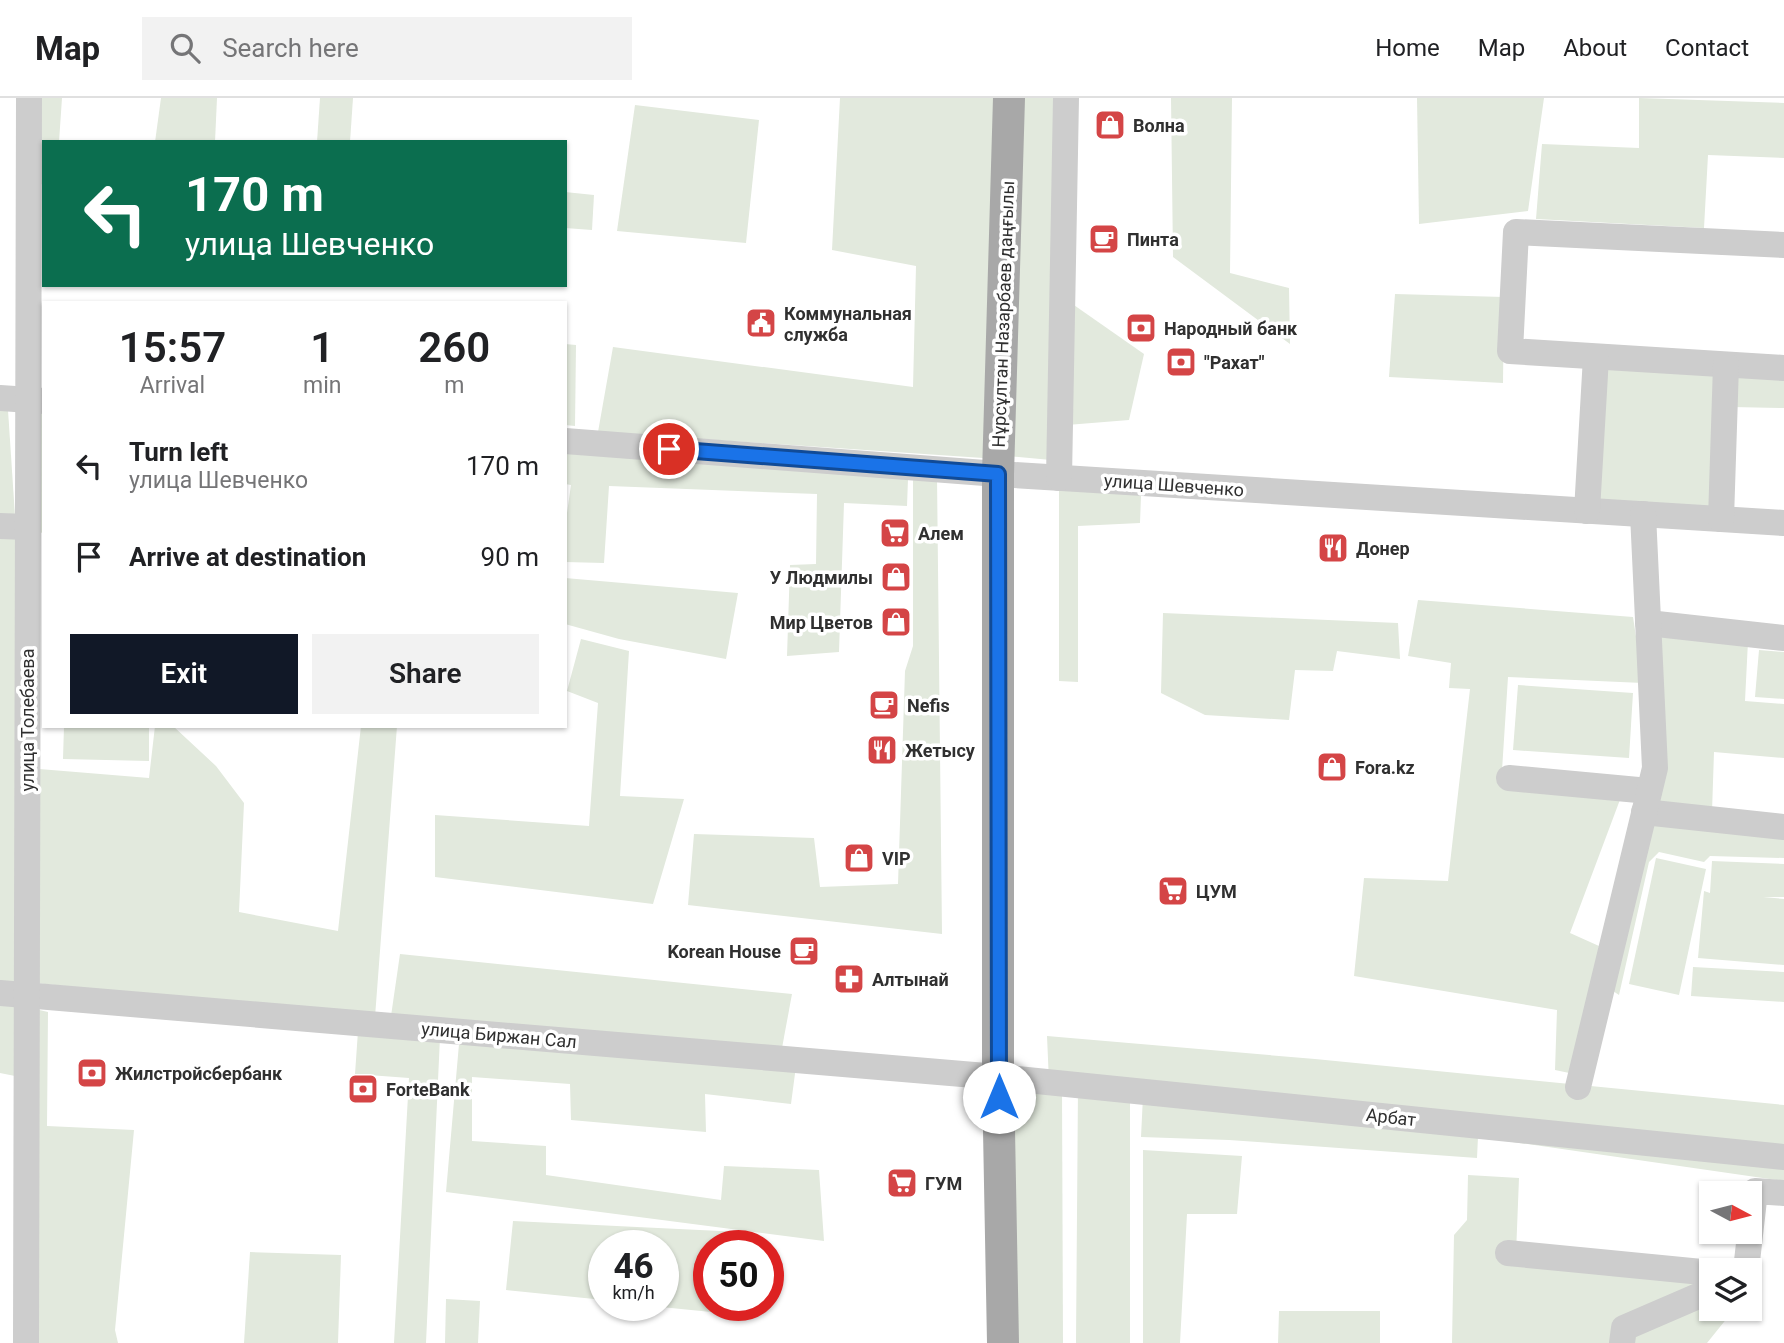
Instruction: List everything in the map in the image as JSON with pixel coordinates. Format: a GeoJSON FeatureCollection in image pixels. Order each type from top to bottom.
{"type":"FeatureCollection","features":[{"type":"Feature","properties":{"kind":"main road","name":"Нұрсұлтан Назарбаев даңғылы"},"geometry":{"type":"LineString","coordinates":[[1003,1343],[998,1077],[998,474],[1009,98]]}},
{"type":"Feature","properties":{"kind":"street","name":"улица Толебаева"},"geometry":{"type":"LineString","coordinates":[[26,1343],[27,527],[35,400],[29,98]]}},
{"type":"Feature","properties":{"kind":"street"},"geometry":{"type":"LineString","coordinates":[[1059,478],[1066,98]]}},
{"type":"Feature","properties":{"kind":"street"},"geometry":{"type":"LineString","coordinates":[[1784,245],[1516,232],[1510,351],[1784,368]]}},
{"type":"Feature","properties":{"kind":"street"},"geometry":{"type":"LineString","coordinates":[[1587,511],[1595,357]]}},
{"type":"Feature","properties":{"kind":"street"},"geometry":{"type":"LineString","coordinates":[[1721,519],[1726,365]]}},
{"type":"Feature","properties":{"kind":"street"},"geometry":{"type":"LineString","coordinates":[[0,398],[35,400]]}},
{"type":"Feature","properties":{"kind":"street","name":"улица Шевченко"},"geometry":{"type":"LineString","coordinates":[[567,441],[998,474],[1784,523]]}},
{"type":"Feature","properties":{"kind":"street"},"geometry":{"type":"LineString","coordinates":[[1578,1087],[1655,768],[1643,514]]}},
{"type":"Feature","properties":{"kind":"street"},"geometry":{"type":"LineString","coordinates":[[0,526],[27,527]]}},
{"type":"Feature","properties":{"kind":"street"},"geometry":{"type":"LineString","coordinates":[[1648,624],[1784,638]]}},
{"type":"Feature","properties":{"kind":"street"},"geometry":{"type":"LineString","coordinates":[[1509,778],[1784,827]]}},
{"type":"Feature","properties":{"kind":"street","name":"улица Биржан Сал"},"geometry":{"type":"LineString","coordinates":[[0,993],[998,1077]]}},
{"type":"Feature","properties":{"kind":"street","name":"Арбат"},"geometry":{"type":"LineString","coordinates":[[998,1077],[1784,1157]]}},
{"type":"Feature","properties":{"kind":"street"},"geometry":{"type":"LineString","coordinates":[[1747,1258],[1755,1191],[1784,1193]]}},
{"type":"Feature","properties":{"kind":"street"},"geometry":{"type":"LineString","coordinates":[[1508,1253],[1699,1272]]}},
{"type":"Feature","properties":{"kind":"street"},"geometry":{"type":"LineString","coordinates":[[1622,1343],[1624,1328],[1699,1296]]}},
{"type":"Feature","properties":{"kind":"shaded area"},"geometry":{"type":"Polygon","coordinates":[[[38,98],[62,98],[59,140],[42,140],[42,184],[38,183],[38,98]]]}},
{"type":"Feature","properties":{"kind":"shaded area"},"geometry":{"type":"Polygon","coordinates":[[[161,98],[217,98],[215,140],[155,140],[161,98]]]}},
{"type":"Feature","properties":{"kind":"shaded area"},"geometry":{"type":"Polygon","coordinates":[[[320,98],[353,98],[350,140],[317,140],[320,98]]]}},
{"type":"Feature","properties":{"kind":"shaded area"},"geometry":{"type":"Polygon","coordinates":[[[840,98],[997,98],[983,458],[598,432],[613,347],[913,387],[916,266],[832,250],[840,98]]]}},
{"type":"Feature","properties":{"kind":"shaded area"},"geometry":{"type":"Polygon","coordinates":[[[1015,98],[1059,98],[1051,460],[1008,456],[1015,98]]]}},
{"type":"Feature","properties":{"kind":"shaded area"},"geometry":{"type":"Polygon","coordinates":[[[1171,98],[1232,98],[1230,273],[1289,288],[1290,344],[1173,257],[1171,98]]]}},
{"type":"Feature","properties":{"kind":"shaded area"},"geometry":{"type":"Polygon","coordinates":[[[1417,98],[1544,98],[1528,211],[1419,224],[1417,98]]]}},
{"type":"Feature","properties":{"kind":"shaded area"},"geometry":{"type":"Polygon","coordinates":[[[1639,98],[1784,103],[1784,158],[1708,155],[1704,228],[1536,219],[1542,144],[1639,148],[1639,98]]]}},
{"type":"Feature","properties":{"kind":"shaded area"},"geometry":{"type":"Polygon","coordinates":[[[635,105],[759,120],[746,243],[617,231],[635,105]]]}},
{"type":"Feature","properties":{"kind":"shaded area"},"geometry":{"type":"Polygon","coordinates":[[[567,192],[594,195],[592,230],[567,228],[567,192]]]}},
{"type":"Feature","properties":{"kind":"shaded area"},"geometry":{"type":"Polygon","coordinates":[[[1395,294],[1504,297],[1503,383],[1389,377],[1395,294]]]}},
{"type":"Feature","properties":{"kind":"shaded area"},"geometry":{"type":"Polygon","coordinates":[[[1071,303],[1144,354],[1129,420],[1067,425],[1071,303]]]}},
{"type":"Feature","properties":{"kind":"shaded area"},"geometry":{"type":"Polygon","coordinates":[[[567,344],[576,345],[575,426],[567,425],[567,344]]]}},
{"type":"Feature","properties":{"kind":"shaded area"},"geometry":{"type":"Polygon","coordinates":[[[1600,363],[1722,372],[1714,512],[1591,506],[1600,363]]]}},
{"type":"Feature","properties":{"kind":"shaded area"},"geometry":{"type":"Polygon","coordinates":[[[1734,375],[1784,377],[1784,408],[1732,407],[1734,375]]]}},
{"type":"Feature","properties":{"kind":"shaded area"},"geometry":{"type":"Polygon","coordinates":[[[37,408],[42,409],[42,533],[36,532],[37,408]]]}},
{"type":"Feature","properties":{"kind":"shaded area"},"geometry":{"type":"Polygon","coordinates":[[[0,409],[8,410],[15,516],[0,514],[0,409]]]}},
{"type":"Feature","properties":{"kind":"shaded area"},"geometry":{"type":"Polygon","coordinates":[[[567,451],[908,479],[907,506],[844,503],[839,652],[787,656],[790,565],[816,564],[817,494],[609,486],[604,563],[567,562],[567,513],[571,485],[567,484],[567,451]]]}},
{"type":"Feature","properties":{"kind":"shaded area"},"geometry":{"type":"Polygon","coordinates":[[[913,475],[937,476],[942,934],[688,905],[694,834],[814,838],[820,887],[898,884],[905,671],[913,646],[913,475]]]}},
{"type":"Feature","properties":{"kind":"shaded area"},"geometry":{"type":"Polygon","coordinates":[[[1059,488],[1141,495],[1140,523],[1078,526],[1078,682],[1059,681],[1059,488]]]}},
{"type":"Feature","properties":{"kind":"shaded area"},"geometry":{"type":"Polygon","coordinates":[[[0,536],[17,537],[16,988],[0,986],[0,536]]]}},
{"type":"Feature","properties":{"kind":"shaded area"},"geometry":{"type":"Polygon","coordinates":[[[567,578],[738,593],[726,659],[619,639],[567,625],[567,578]]]}},
{"type":"Feature","properties":{"kind":"shaded area"},"geometry":{"type":"Polygon","coordinates":[[[1418,600],[1633,617],[1643,683],[1508,677],[1501,786],[1621,797],[1570,933],[1599,946],[1574,1074],[1555,1070],[1557,1010],[1354,976],[1364,878],[1448,881],[1470,689],[1449,688],[1451,663],[1408,656],[1418,600]]]}},
{"type":"Feature","properties":{"kind":"shaded area"},"geometry":{"type":"Polygon","coordinates":[[[1163,613],[1398,623],[1400,659],[1337,651],[1333,671],[1295,670],[1289,720],[1205,715],[1161,693],[1163,613]]]}},
{"type":"Feature","properties":{"kind":"shaded area"},"geometry":{"type":"Polygon","coordinates":[[[1657,631],[1748,641],[1745,701],[1784,704],[1784,758],[1714,752],[1712,812],[1651,806],[1657,631]]]}},
{"type":"Feature","properties":{"kind":"shaded area"},"geometry":{"type":"Polygon","coordinates":[[[581,639],[629,651],[620,796],[684,799],[653,904],[435,877],[435,815],[589,826],[598,703],[567,691],[581,639]]]}},
{"type":"Feature","properties":{"kind":"shaded area"},"geometry":{"type":"Polygon","coordinates":[[[1759,650],[1784,652],[1784,699],[1755,697],[1759,650]]]}},
{"type":"Feature","properties":{"kind":"shaded area"},"geometry":{"type":"Polygon","coordinates":[[[1518,685],[1633,693],[1629,758],[1513,750],[1518,685]]]}},
{"type":"Feature","properties":{"kind":"shaded area"},"geometry":{"type":"Polygon","coordinates":[[[64,728],[149,728],[149,761],[63,759],[64,728]]]}},
{"type":"Feature","properties":{"kind":"shaded area"},"geometry":{"type":"Polygon","coordinates":[[[155,728],[175,728],[216,766],[244,803],[239,912],[338,931],[361,728],[397,728],[375,1017],[35,983],[27,768],[149,778],[155,728]]]}},
{"type":"Feature","properties":{"kind":"shaded area"},"geometry":{"type":"Polygon","coordinates":[[[1648,819],[1784,835],[1784,858],[1710,856],[1704,862],[1659,852],[1649,862],[1619,995],[1610,989],[1648,819]]]}},
{"type":"Feature","properties":{"kind":"shaded area"},"geometry":{"type":"Polygon","coordinates":[[[1656,858],[1706,869],[1679,995],[1629,984],[1656,858]]]}},
{"type":"Feature","properties":{"kind":"shaded area"},"geometry":{"type":"Polygon","coordinates":[[[1712,861],[1784,864],[1784,897],[1763,897],[1784,899],[1784,965],[1698,958],[1704,891],[1710,893],[1712,861]]]}},
{"type":"Feature","properties":{"kind":"shaded area"},"geometry":{"type":"Polygon","coordinates":[[[400,954],[792,994],[782,1048],[391,1016],[400,954]]]}},
{"type":"Feature","properties":{"kind":"shaded area"},"geometry":{"type":"Polygon","coordinates":[[[1693,967],[1784,972],[1784,1002],[1691,996],[1693,967]]]}},
{"type":"Feature","properties":{"kind":"shaded area"},"geometry":{"type":"Polygon","coordinates":[[[0,1004],[20,1007],[15,1076],[0,1073],[0,1004]]]}},
{"type":"Feature","properties":{"kind":"shaded area"},"geometry":{"type":"Polygon","coordinates":[[[31,1008],[48,1012],[47,1126],[134,1130],[115,1330],[118,1343],[32,1343],[31,1008]]]}},
{"type":"Feature","properties":{"kind":"shaded area"},"geometry":{"type":"Polygon","coordinates":[[[358,1031],[440,1037],[426,1343],[394,1343],[409,1078],[355,1074],[358,1031]]]}},
{"type":"Feature","properties":{"kind":"shaded area"},"geometry":{"type":"Polygon","coordinates":[[[1047,1036],[1784,1105],[1784,1181],[1478,1137],[1477,1158],[1229,1140],[1141,1137],[1143,1096],[1130,1096],[1130,1343],[1076,1343],[1078,1086],[1049,1082],[1047,1036]]]}},
{"type":"Feature","properties":{"kind":"shaded area"},"geometry":{"type":"Polygon","coordinates":[[[459,1044],[796,1066],[791,1104],[705,1094],[706,1132],[571,1120],[570,1084],[472,1077],[472,1141],[546,1146],[546,1175],[721,1200],[724,1166],[819,1170],[824,1241],[784,1236],[784,1230],[739,1230],[446,1192],[459,1044]]]}},
{"type":"Feature","properties":{"kind":"shaded area"},"geometry":{"type":"Polygon","coordinates":[[[1007,1086],[1062,1090],[1063,1343],[1012,1343],[1007,1086]]]}},
{"type":"Feature","properties":{"kind":"shaded area"},"geometry":{"type":"Polygon","coordinates":[[[1143,1150],[1242,1156],[1237,1214],[1187,1214],[1180,1343],[1143,1343],[1143,1150]]]}},
{"type":"Feature","properties":{"kind":"shaded area"},"geometry":{"type":"Polygon","coordinates":[[[1468,1175],[1519,1178],[1516,1254],[1699,1261],[1699,1321],[1725,1321],[1707,1343],[1452,1343],[1454,1235],[1467,1220],[1468,1175]]]}},
{"type":"Feature","properties":{"kind":"shaded area"},"geometry":{"type":"Polygon","coordinates":[[[513,1221],[700,1230],[693,1230],[693,1310],[679,1309],[679,1230],[588,1230],[588,1298],[506,1290],[513,1221]]]}},
{"type":"Feature","properties":{"kind":"shaded area"},"geometry":{"type":"Polygon","coordinates":[[[250,1252],[341,1255],[338,1343],[244,1343],[250,1252]]]}},
{"type":"Feature","properties":{"kind":"shaded area"},"geometry":{"type":"Polygon","coordinates":[[[446,1299],[480,1301],[478,1343],[445,1343],[446,1299]]]}},
{"type":"Feature","properties":{"kind":"shaded area"},"geometry":{"type":"Polygon","coordinates":[[[1279,1311],[1380,1311],[1380,1343],[1278,1343],[1279,1311]]]}},
{"type":"Feature","properties":{"kind":"place","name":"Волна"},"geometry":{"type":"Point","coordinates":[1110,125]}},
{"type":"Feature","properties":{"kind":"place","name":"Пинта"},"geometry":{"type":"Point","coordinates":[1104,239]}},
{"type":"Feature","properties":{"kind":"place","name":"Коммунальная служба"},"geometry":{"type":"Point","coordinates":[761,323]}},
{"type":"Feature","properties":{"kind":"place","name":"Народный банк"},"geometry":{"type":"Point","coordinates":[1141,328]}},
{"type":"Feature","properties":{"kind":"place","name":"\"Рахат\""},"geometry":{"type":"Point","coordinates":[1181,362]}},
{"type":"Feature","properties":{"kind":"place","name":"Алем"},"geometry":{"type":"Point","coordinates":[895,533]}},
{"type":"Feature","properties":{"kind":"place","name":"Донер"},"geometry":{"type":"Point","coordinates":[1333,548]}},
{"type":"Feature","properties":{"kind":"place","name":"У Людмилы"},"geometry":{"type":"Point","coordinates":[896,577]}},
{"type":"Feature","properties":{"kind":"place","name":"Мир Цветов"},"geometry":{"type":"Point","coordinates":[896,622]}},
{"type":"Feature","properties":{"kind":"place","name":"Nefis"},"geometry":{"type":"Point","coordinates":[884,705]}},
{"type":"Feature","properties":{"kind":"place","name":"Жетысу"},"geometry":{"type":"Point","coordinates":[882,750]}},
{"type":"Feature","properties":{"kind":"place","name":"Fora.kz"},"geometry":{"type":"Point","coordinates":[1332,767]}},
{"type":"Feature","properties":{"kind":"place","name":"VIP"},"geometry":{"type":"Point","coordinates":[859,858]}},
{"type":"Feature","properties":{"kind":"place","name":"ЦУМ"},"geometry":{"type":"Point","coordinates":[1173,891]}},
{"type":"Feature","properties":{"kind":"place","name":"Korean House"},"geometry":{"type":"Point","coordinates":[804,951]}},
{"type":"Feature","properties":{"kind":"place","name":"Алтынай"},"geometry":{"type":"Point","coordinates":[849,979]}},
{"type":"Feature","properties":{"kind":"place","name":"Жилстройсбербанк"},"geometry":{"type":"Point","coordinates":[92,1073]}},
{"type":"Feature","properties":{"kind":"place","name":"ForteBank"},"geometry":{"type":"Point","coordinates":[363,1089]}},
{"type":"Feature","properties":{"kind":"place","name":"ГУМ"},"geometry":{"type":"Point","coordinates":[902,1183]}},
{"type":"Feature","properties":{"kind":"route"},"geometry":{"type":"LineString","coordinates":[[669,449],[998,474],[999,1097]]}}]}
